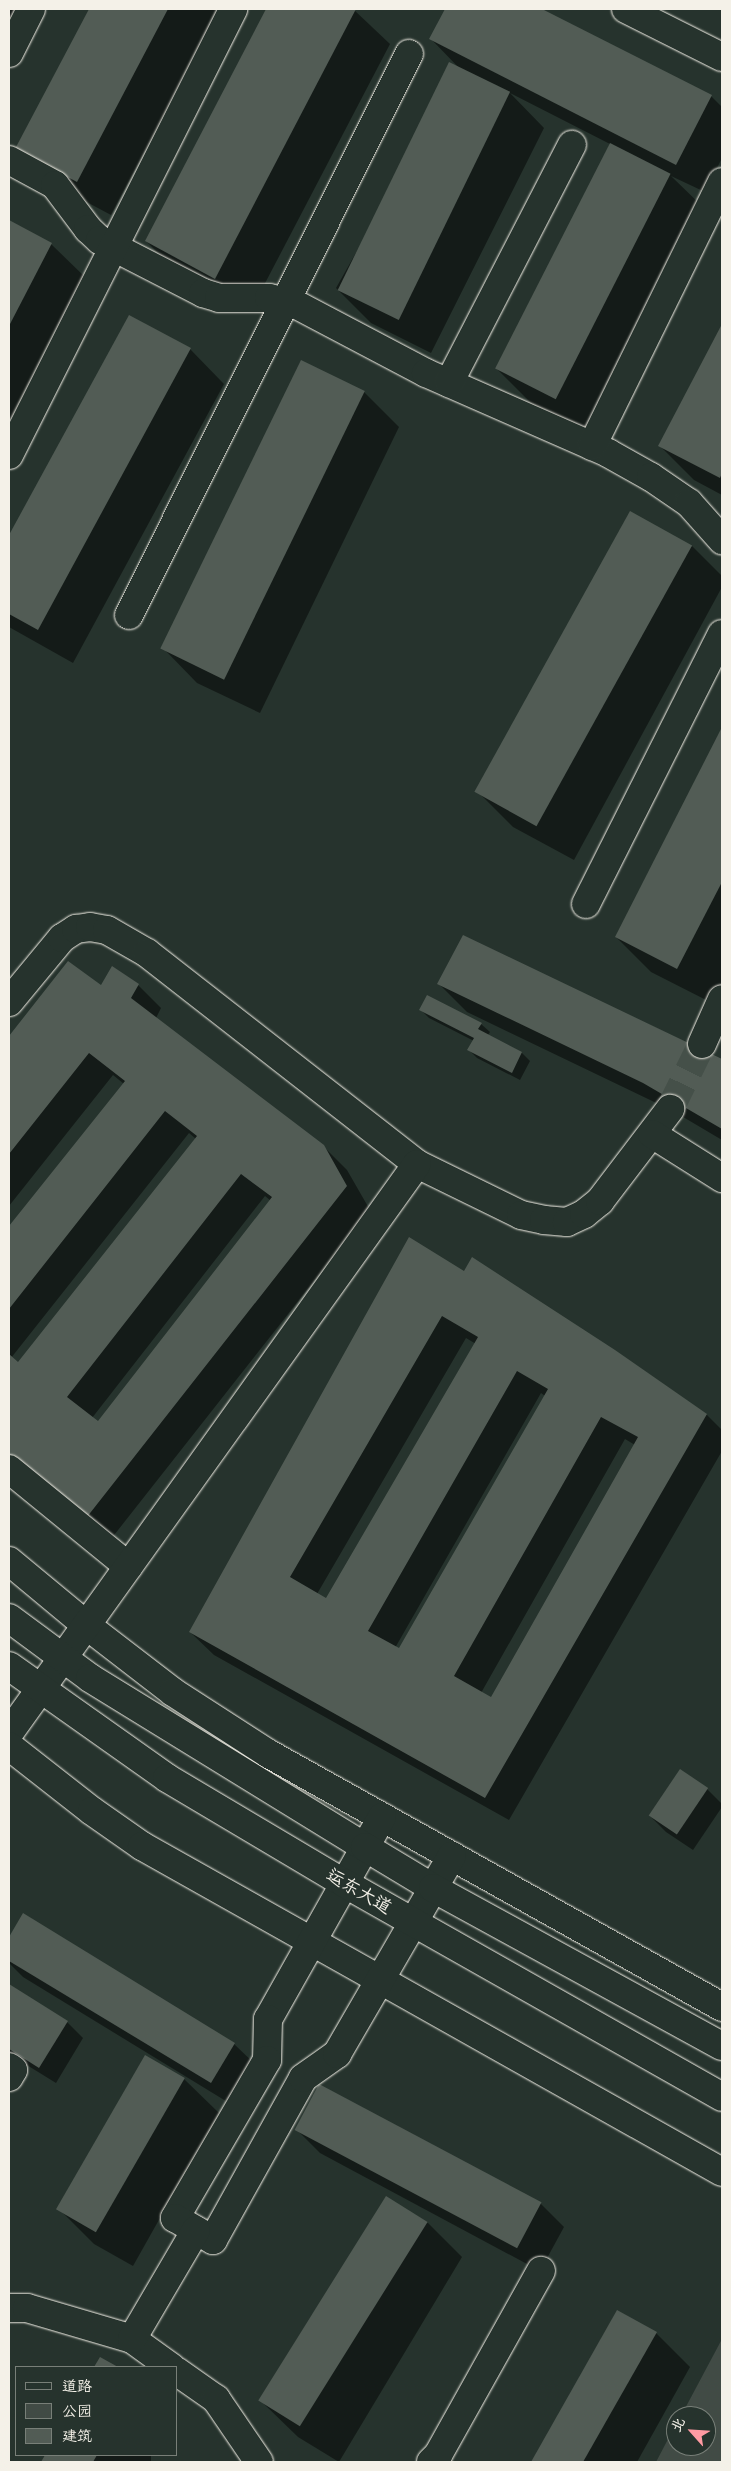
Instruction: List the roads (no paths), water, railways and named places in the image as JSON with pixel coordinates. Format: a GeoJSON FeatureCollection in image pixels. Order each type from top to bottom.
{"type":"FeatureCollection","features":[{"type":"Feature","properties":{"kind":"main road"},"geometry":{"type":"LineString","coordinates":[[9,53],[31,9]]}},
{"type":"Feature","properties":{"kind":"main road"},"geometry":{"type":"LineString","coordinates":[[9,455],[233,9]]}},
{"type":"Feature","properties":{"kind":"main road"},"geometry":{"type":"LineString","coordinates":[[626,9],[722,57]]}},
{"type":"Feature","properties":{"kind":"main road"},"geometry":{"type":"LineString","coordinates":[[129,615],[409,54]]}},
{"type":"Feature","properties":{"kind":"main road"},"geometry":{"type":"LineString","coordinates":[[449,383],[572,145]]}},
{"type":"Feature","properties":{"kind":"main road"},"geometry":{"type":"LineString","coordinates":[[9,160],[55,185],[88,229],[100,240],[113,247],[203,293],[219,298],[270,298],[293,303],[449,383],[592,446],[651,477],[689,504],[722,540]]}},
{"type":"Feature","properties":{"kind":"main road"},"geometry":{"type":"LineString","coordinates":[[592,446],[722,182]]}},
{"type":"Feature","properties":{"kind":"main road"},"geometry":{"type":"LineString","coordinates":[[586,904],[722,634]]}},
{"type":"Feature","properties":{"kind":"main road"},"geometry":{"type":"LineString","coordinates":[[9,1002],[62,938],[76,929],[90,927],[107,930],[147,953],[417,1164],[521,1215],[567,1222],[584,1214],[600,1201],[670,1109]]}},
{"type":"Feature","properties":{"kind":"main road"},"geometry":{"type":"LineString","coordinates":[[652,1134],[722,1178]]}},
{"type":"Feature","properties":{"kind":"main road"},"geometry":{"type":"LineString","coordinates":[[9,1733],[417,1164]]}},
{"type":"Feature","properties":{"kind":"main road"},"geometry":{"type":"LineString","coordinates":[[9,1469],[128,1566]]}},
{"type":"Feature","properties":{"kind":"main road"},"geometry":{"type":"LineString","coordinates":[[9,1561],[86,1625],[173,1692],[269,1754],[722,2007]]}},
{"type":"Feature","properties":{"kind":"main road"},"geometry":{"type":"LineString","coordinates":[[9,1618],[62,1659],[364,1847],[433,1888],[722,2046]]}},
{"type":"Feature","properties":{"kind":"main road","name":"运东大道"},"geometry":{"type":"LineString","coordinates":[[9,1666],[167,1778],[344,1883],[722,2096]]}},
{"type":"Feature","properties":{"kind":"main road"},"geometry":{"type":"LineString","coordinates":[[9,1746],[92,1811],[142,1846],[722,2172]]}},
{"type":"Feature","properties":{"kind":"main road"},"geometry":{"type":"LineString","coordinates":[[382,1817],[268,2019],[267,2060],[175,2218],[213,2240],[303,2078],[337,2054],[452,1856]]}},
{"type":"Feature","properties":{"kind":"main road"},"geometry":{"type":"LineString","coordinates":[[9,2067],[13,2070],[9,2077]]}},
{"type":"Feature","properties":{"kind":"main road"},"geometry":{"type":"LineString","coordinates":[[132,2339],[196,2230]]}},
{"type":"Feature","properties":{"kind":"main road"},"geometry":{"type":"LineString","coordinates":[[431,2462],[438,2455],[541,2270]]}},
{"type":"Feature","properties":{"kind":"main road"},"geometry":{"type":"LineString","coordinates":[[9,2308],[27,2308],[132,2339],[170,2366]]}},
{"type":"Feature","properties":{"kind":"main road"},"geometry":{"type":"LineString","coordinates":[[178,2372],[216,2400],[259,2462]]}},
{"type":"Feature","properties":{"kind":"tunnel"},"geometry":{"type":"LineString","coordinates":[[670,1109],[702,1044]]}}]}
